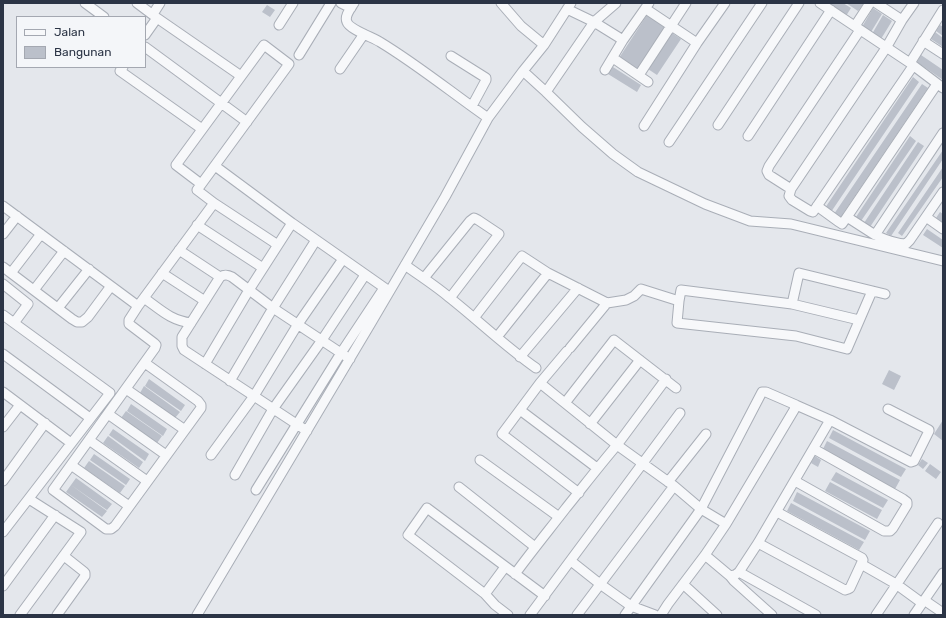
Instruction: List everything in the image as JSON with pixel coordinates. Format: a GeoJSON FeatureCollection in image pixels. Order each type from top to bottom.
{"type":"FeatureCollection","features":[{"type":"Feature","properties":{"kind":"street"},"geometry":{"type":"LineString","coordinates":[[85,3],[103,16]]}},
{"type":"Feature","properties":{"kind":"street"},"geometry":{"type":"LineString","coordinates":[[137,3],[240,76]]}},
{"type":"Feature","properties":{"kind":"street"},"geometry":{"type":"LineString","coordinates":[[146,33],[160,3]]}},
{"type":"Feature","properties":{"kind":"street"},"geometry":{"type":"LineString","coordinates":[[279,25],[293,3]]}},
{"type":"Feature","properties":{"kind":"street"},"geometry":{"type":"LineString","coordinates":[[299,55],[331,3]]}},
{"type":"Feature","properties":{"kind":"street"},"geometry":{"type":"LineString","coordinates":[[341,3],[353,6],[346,17],[346,22],[350,27],[378,41],[400,55],[488,118]]}},
{"type":"Feature","properties":{"kind":"street"},"geometry":{"type":"LineString","coordinates":[[501,3],[521,26],[544,45]]}},
{"type":"Feature","properties":{"kind":"street"},"geometry":{"type":"LineString","coordinates":[[546,92],[594,22],[616,3]]}},
{"type":"Feature","properties":{"kind":"street"},"geometry":{"type":"LineString","coordinates":[[638,75],[686,3]]}},
{"type":"Feature","properties":{"kind":"street"},"geometry":{"type":"LineString","coordinates":[[644,126],[725,3]]}},
{"type":"Feature","properties":{"kind":"street"},"geometry":{"type":"LineString","coordinates":[[668,142],[762,3]]}},
{"type":"Feature","properties":{"kind":"street"},"geometry":{"type":"LineString","coordinates":[[718,124],[799,3]]}},
{"type":"Feature","properties":{"kind":"street"},"geometry":{"type":"LineString","coordinates":[[817,206],[831,218],[842,224],[940,86],[911,64],[820,3]]}},
{"type":"Feature","properties":{"kind":"street"},"geometry":{"type":"LineString","coordinates":[[791,189],[769,175],[767,171],[769,166],[858,28],[870,3]]}},
{"type":"Feature","properties":{"kind":"street"},"geometry":{"type":"LineString","coordinates":[[876,3],[902,20]]}},
{"type":"Feature","properties":{"kind":"street"},"geometry":{"type":"LineString","coordinates":[[914,3],[902,20],[886,48],[791,189],[789,196],[792,200],[810,211],[813,212],[911,64],[923,41],[942,13]]}},
{"type":"Feature","properties":{"kind":"street"},"geometry":{"type":"LineString","coordinates":[[256,490],[342,353],[405,265],[445,197],[488,118],[544,45],[569,6],[623,40]]}},
{"type":"Feature","properties":{"kind":"street"},"geometry":{"type":"LineString","coordinates":[[605,70],[623,40],[648,6],[670,26],[697,44]]}},
{"type":"Feature","properties":{"kind":"street"},"geometry":{"type":"LineString","coordinates":[[748,136],[831,10]]}},
{"type":"Feature","properties":{"kind":"street"},"geometry":{"type":"LineString","coordinates":[[340,69],[364,34]]}},
{"type":"Feature","properties":{"kind":"street"},"geometry":{"type":"LineString","coordinates":[[923,41],[943,54]]}},
{"type":"Feature","properties":{"kind":"street"},"geometry":{"type":"LineString","coordinates":[[201,184],[176,165],[264,45],[289,64],[215,166],[201,184],[196,190],[278,245]]}},
{"type":"Feature","properties":{"kind":"street"},"geometry":{"type":"LineString","coordinates":[[146,48],[247,122]]}},
{"type":"Feature","properties":{"kind":"street"},"geometry":{"type":"LineString","coordinates":[[451,56],[486,78],[472,106]]}},
{"type":"Feature","properties":{"kind":"street"},"geometry":{"type":"LineString","coordinates":[[613,58],[648,82]]}},
{"type":"Feature","properties":{"kind":"street"},"geometry":{"type":"LineString","coordinates":[[122,68],[120,71],[202,129]]}},
{"type":"Feature","properties":{"kind":"street"},"geometry":{"type":"LineString","coordinates":[[523,71],[613,154],[638,172],[705,204],[750,221],[791,224],[943,261]]}},
{"type":"Feature","properties":{"kind":"street"},"geometry":{"type":"LineString","coordinates":[[875,235],[943,133]]}},
{"type":"Feature","properties":{"kind":"street"},"geometry":{"type":"LineString","coordinates":[[215,166],[343,260],[387,290]]}},
{"type":"Feature","properties":{"kind":"street"},"geometry":{"type":"LineString","coordinates":[[847,217],[879,237],[906,244],[943,192]]}},
{"type":"Feature","properties":{"kind":"street"},"geometry":{"type":"LineString","coordinates":[[145,363],[198,401],[201,408],[111,529],[106,529],[53,490],[126,389],[145,363],[154,351],[156,346],[154,343],[129,324],[130,319],[214,203]]}},
{"type":"Feature","properties":{"kind":"street"},"geometry":{"type":"LineString","coordinates":[[3,206],[111,286],[171,317],[191,323]]}},
{"type":"Feature","properties":{"kind":"street"},"geometry":{"type":"LineString","coordinates":[[3,234],[17,216]]}},
{"type":"Feature","properties":{"kind":"street"},"geometry":{"type":"LineString","coordinates":[[926,217],[943,229]]}},
{"type":"Feature","properties":{"kind":"street"},"geometry":{"type":"LineString","coordinates":[[424,278],[474,218],[499,234],[450,298]]}},
{"type":"Feature","properties":{"kind":"street"},"geometry":{"type":"LineString","coordinates":[[205,364],[249,290],[292,223]]}},
{"type":"Feature","properties":{"kind":"street"},"geometry":{"type":"LineString","coordinates":[[197,225],[263,268]]}},
{"type":"Feature","properties":{"kind":"street"},"geometry":{"type":"LineString","coordinates":[[11,273],[41,234]]}},
{"type":"Feature","properties":{"kind":"street"},"geometry":{"type":"LineString","coordinates":[[230,381],[273,308],[316,240]]}},
{"type":"Feature","properties":{"kind":"street"},"geometry":{"type":"LineString","coordinates":[[179,250],[220,277]]}},
{"type":"Feature","properties":{"kind":"street"},"geometry":{"type":"LineString","coordinates":[[34,290],[64,251]]}},
{"type":"Feature","properties":{"kind":"street"},"geometry":{"type":"LineString","coordinates":[[474,318],[522,256],[548,273],[607,303],[626,300],[634,296],[641,289],[679,300]]}},
{"type":"Feature","properties":{"kind":"street"},"geometry":{"type":"LineString","coordinates":[[212,455],[254,396],[298,324],[343,260]]}},
{"type":"Feature","properties":{"kind":"street"},"geometry":{"type":"LineString","coordinates":[[405,265],[450,298],[520,357],[536,368]]}},
{"type":"Feature","properties":{"kind":"street"},"geometry":{"type":"LineString","coordinates":[[3,267],[78,322],[82,322],[88,317],[111,286]]}},
{"type":"Feature","properties":{"kind":"street"},"geometry":{"type":"LineString","coordinates":[[58,308],[89,269]]}},
{"type":"Feature","properties":{"kind":"street"},"geometry":{"type":"LineString","coordinates":[[162,273],[205,301]]}},
{"type":"Feature","properties":{"kind":"street"},"geometry":{"type":"LineString","coordinates":[[497,337],[548,273]]}},
{"type":"Feature","properties":{"kind":"street"},"geometry":{"type":"LineString","coordinates":[[792,304],[799,273],[885,294]]}},
{"type":"Feature","properties":{"kind":"street"},"geometry":{"type":"LineString","coordinates":[[307,431],[184,350],[182,346],[182,338],[220,277],[228,275],[273,308],[350,359]]}},
{"type":"Feature","properties":{"kind":"street"},"geometry":{"type":"LineString","coordinates":[[235,475],[273,409],[322,340],[365,275]]}},
{"type":"Feature","properties":{"kind":"street"},"geometry":{"type":"LineString","coordinates":[[3,284],[28,304],[14,323]]}},
{"type":"Feature","properties":{"kind":"street"},"geometry":{"type":"LineString","coordinates":[[520,357],[578,288]]}},
{"type":"Feature","properties":{"kind":"street"},"geometry":{"type":"LineString","coordinates":[[197,615],[350,359],[387,290]]}},
{"type":"Feature","properties":{"kind":"street"},"geometry":{"type":"LineString","coordinates":[[859,320],[792,304],[681,290],[677,323],[796,336],[847,349],[872,290]]}},
{"type":"Feature","properties":{"kind":"street"},"geometry":{"type":"LineString","coordinates":[[579,493],[502,434],[540,383],[607,303]]}},
{"type":"Feature","properties":{"kind":"street"},"geometry":{"type":"LineString","coordinates":[[3,315],[110,393],[3,532]]}},
{"type":"Feature","properties":{"kind":"street"},"geometry":{"type":"LineString","coordinates":[[565,403],[614,340],[676,388]]}},
{"type":"Feature","properties":{"kind":"street"},"geometry":{"type":"LineString","coordinates":[[3,354],[90,418]]}},
{"type":"Feature","properties":{"kind":"street"},"geometry":{"type":"LineString","coordinates":[[590,424],[640,360]]}},
{"type":"Feature","properties":{"kind":"street"},"geometry":{"type":"LineString","coordinates":[[515,574],[597,468],[617,445],[666,379]]}},
{"type":"Feature","properties":{"kind":"street"},"geometry":{"type":"LineString","coordinates":[[540,383],[617,445],[671,484],[701,510],[726,524]]}},
{"type":"Feature","properties":{"kind":"street"},"geometry":{"type":"LineString","coordinates":[[126,389],[185,430]]}},
{"type":"Feature","properties":{"kind":"street"},"geometry":{"type":"LineString","coordinates":[[3,392],[71,443]]}},
{"type":"Feature","properties":{"kind":"street"},"geometry":{"type":"LineString","coordinates":[[625,615],[701,510],[762,392],[766,392],[830,420],[911,462],[914,461],[929,430],[888,409]]}},
{"type":"Feature","properties":{"kind":"street"},"geometry":{"type":"LineString","coordinates":[[3,427],[20,405]]}},
{"type":"Feature","properties":{"kind":"street"},"geometry":{"type":"LineString","coordinates":[[661,615],[726,524],[796,405]]}},
{"type":"Feature","properties":{"kind":"street"},"geometry":{"type":"LineString","coordinates":[[520,410],[597,468]]}},
{"type":"Feature","properties":{"kind":"street"},"geometry":{"type":"LineString","coordinates":[[108,414],[166,456]]}},
{"type":"Feature","properties":{"kind":"street"},"geometry":{"type":"LineString","coordinates":[[530,615],[680,414]]}},
{"type":"Feature","properties":{"kind":"street"},"geometry":{"type":"LineString","coordinates":[[772,615],[734,582],[735,574],[758,543],[830,420]]}},
{"type":"Feature","properties":{"kind":"street"},"geometry":{"type":"LineString","coordinates":[[3,480],[45,423]]}},
{"type":"Feature","properties":{"kind":"street"},"geometry":{"type":"LineString","coordinates":[[577,615],[706,434]]}},
{"type":"Feature","properties":{"kind":"street"},"geometry":{"type":"LineString","coordinates":[[89,440],[148,481]]}},
{"type":"Feature","properties":{"kind":"street"},"geometry":{"type":"LineString","coordinates":[[795,481],[884,530],[890,531],[893,528],[907,505],[907,502],[903,499],[814,449]]}},
{"type":"Feature","properties":{"kind":"street"},"geometry":{"type":"LineString","coordinates":[[480,460],[559,517]]}},
{"type":"Feature","properties":{"kind":"street"},"geometry":{"type":"LineString","coordinates":[[71,465],[129,506]]}},
{"type":"Feature","properties":{"kind":"street"},"geometry":{"type":"LineString","coordinates":[[459,487],[535,547]]}},
{"type":"Feature","properties":{"kind":"street"},"geometry":{"type":"LineString","coordinates":[[20,615],[81,532],[29,498]]}},
{"type":"Feature","properties":{"kind":"street"},"geometry":{"type":"LineString","coordinates":[[508,615],[495,605],[485,594],[408,535],[428,508],[545,596]]}},
{"type":"Feature","properties":{"kind":"street"},"geometry":{"type":"LineString","coordinates":[[758,543],[845,590],[850,588],[864,560],[776,512]]}},
{"type":"Feature","properties":{"kind":"street"},"geometry":{"type":"LineString","coordinates":[[3,586],[55,515]]}},
{"type":"Feature","properties":{"kind":"street"},"geometry":{"type":"LineString","coordinates":[[876,615],[938,523]]}},
{"type":"Feature","properties":{"kind":"street"},"geometry":{"type":"LineString","coordinates":[[705,555],[735,574],[816,615]]}},
{"type":"Feature","properties":{"kind":"street"},"geometry":{"type":"LineString","coordinates":[[57,615],[85,576],[84,572],[64,556]]}},
{"type":"Feature","properties":{"kind":"street"},"geometry":{"type":"LineString","coordinates":[[571,561],[631,606],[655,615]]}},
{"type":"Feature","properties":{"kind":"street"},"geometry":{"type":"LineString","coordinates":[[861,564],[943,613]]}},
{"type":"Feature","properties":{"kind":"street"},"geometry":{"type":"LineString","coordinates":[[485,594],[505,567]]}},
{"type":"Feature","properties":{"kind":"street"},"geometry":{"type":"LineString","coordinates":[[914,615],[943,574]]}},
{"type":"Feature","properties":{"kind":"street"},"geometry":{"type":"LineString","coordinates":[[683,584],[717,615]]}},
{"type":"Feature","properties":{"kind":"building"},"geometry":{"type":"Polygon","coordinates":[[[827,3],[843,3],[851,8],[846,16],[827,3]]]}},
{"type":"Feature","properties":{"kind":"building"},"geometry":{"type":"Polygon","coordinates":[[[846,3],[864,3],[858,11],[846,3]]]}},
{"type":"Feature","properties":{"kind":"building"},"geometry":{"type":"Polygon","coordinates":[[[267,5],[275,10],[270,17],[262,12],[267,5]]]}},
{"type":"Feature","properties":{"kind":"building"},"geometry":{"type":"Polygon","coordinates":[[[873,8],[882,14],[871,32],[862,27],[873,8]]]}},
{"type":"Feature","properties":{"kind":"building"},"geometry":{"type":"Polygon","coordinates":[[[647,15],[666,28],[637,70],[619,58],[647,15]]]}},
{"type":"Feature","properties":{"kind":"building"},"geometry":{"type":"Polygon","coordinates":[[[883,15],[892,21],[881,39],[872,34],[883,15]]]}},
{"type":"Feature","properties":{"kind":"building"},"geometry":{"type":"Polygon","coordinates":[[[940,25],[943,27],[943,36],[936,31],[940,25]]]}},
{"type":"Feature","properties":{"kind":"building"},"geometry":{"type":"Polygon","coordinates":[[[935,32],[943,38],[943,47],[931,39],[935,32]]]}},
{"type":"Feature","properties":{"kind":"building"},"geometry":{"type":"Polygon","coordinates":[[[672,33],[681,39],[657,75],[648,69],[672,33]]]}},
{"type":"Feature","properties":{"kind":"building"},"geometry":{"type":"Polygon","coordinates":[[[921,55],[943,70],[943,80],[917,62],[921,55]]]}},
{"type":"Feature","properties":{"kind":"building"},"geometry":{"type":"Polygon","coordinates":[[[613,67],[641,85],[637,92],[608,74],[613,67]]]}},
{"type":"Feature","properties":{"kind":"building"},"geometry":{"type":"Polygon","coordinates":[[[913,77],[919,82],[831,212],[825,208],[913,77]]]}},
{"type":"Feature","properties":{"kind":"building"},"geometry":{"type":"Polygon","coordinates":[[[922,84],[928,88],[840,218],[834,214],[922,84]]]}},
{"type":"Feature","properties":{"kind":"building"},"geometry":{"type":"Polygon","coordinates":[[[910,136],[916,141],[861,221],[856,217],[910,136]]]}},
{"type":"Feature","properties":{"kind":"building"},"geometry":{"type":"Polygon","coordinates":[[[918,142],[924,146],[870,227],[864,223],[918,142]]]}},
{"type":"Feature","properties":{"kind":"building"},"geometry":{"type":"Polygon","coordinates":[[[943,150],[943,159],[891,236],[886,233],[943,150]]]}},
{"type":"Feature","properties":{"kind":"building"},"geometry":{"type":"Polygon","coordinates":[[[943,167],[943,177],[902,236],[898,233],[943,167]]]}},
{"type":"Feature","properties":{"kind":"building"},"geometry":{"type":"Polygon","coordinates":[[[940,212],[943,214],[943,223],[936,218],[940,212]]]}},
{"type":"Feature","properties":{"kind":"building"},"geometry":{"type":"Polygon","coordinates":[[[927,229],[943,240],[943,248],[923,235],[927,229]]]}},
{"type":"Feature","properties":{"kind":"building"},"geometry":{"type":"Polygon","coordinates":[[[889,370],[901,376],[894,390],[882,384],[889,370]]]}},
{"type":"Feature","properties":{"kind":"building"},"geometry":{"type":"Polygon","coordinates":[[[149,379],[185,405],[181,411],[145,386],[149,379]]]}},
{"type":"Feature","properties":{"kind":"building"},"geometry":{"type":"Polygon","coordinates":[[[144,386],[180,412],[175,418],[140,393],[144,386]]]}},
{"type":"Feature","properties":{"kind":"building"},"geometry":{"type":"Polygon","coordinates":[[[131,404],[167,429],[163,436],[127,411],[131,404]]]}},
{"type":"Feature","properties":{"kind":"building"},"geometry":{"type":"Polygon","coordinates":[[[126,411],[162,436],[157,443],[121,418],[126,411]]]}},
{"type":"Feature","properties":{"kind":"building"},"geometry":{"type":"Polygon","coordinates":[[[943,420],[943,441],[934,434],[943,420]]]}},
{"type":"Feature","properties":{"kind":"building"},"geometry":{"type":"Polygon","coordinates":[[[113,429],[149,454],[145,461],[109,435],[113,429]]]}},
{"type":"Feature","properties":{"kind":"building"},"geometry":{"type":"Polygon","coordinates":[[[833,430],[906,469],[901,477],[829,438],[833,430]]]}},
{"type":"Feature","properties":{"kind":"building"},"geometry":{"type":"Polygon","coordinates":[[[108,436],[143,462],[139,468],[103,443],[108,436]]]}},
{"type":"Feature","properties":{"kind":"building"},"geometry":{"type":"Polygon","coordinates":[[[827,441],[900,480],[895,489],[823,449],[827,441]]]}},
{"type":"Feature","properties":{"kind":"building"},"geometry":{"type":"Polygon","coordinates":[[[94,454],[130,479],[126,485],[90,460],[94,454]]]}},
{"type":"Feature","properties":{"kind":"building"},"geometry":{"type":"Polygon","coordinates":[[[815,456],[821,460],[818,467],[811,463],[815,456]]]}},
{"type":"Feature","properties":{"kind":"building"},"geometry":{"type":"Polygon","coordinates":[[[922,459],[928,463],[923,469],[918,465],[922,459]]]}},
{"type":"Feature","properties":{"kind":"building"},"geometry":{"type":"Polygon","coordinates":[[[89,461],[125,486],[120,493],[84,468],[89,461]]]}},
{"type":"Feature","properties":{"kind":"building"},"geometry":{"type":"Polygon","coordinates":[[[930,464],[941,472],[936,479],[925,471],[930,464]]]}},
{"type":"Feature","properties":{"kind":"building"},"geometry":{"type":"Polygon","coordinates":[[[836,472],[888,500],[883,508],[831,480],[836,472]]]}},
{"type":"Feature","properties":{"kind":"building"},"geometry":{"type":"Polygon","coordinates":[[[76,478],[112,504],[107,510],[71,485],[76,478]]]}},
{"type":"Feature","properties":{"kind":"building"},"geometry":{"type":"Polygon","coordinates":[[[830,482],[882,510],[877,519],[825,491],[830,482]]]}},
{"type":"Feature","properties":{"kind":"building"},"geometry":{"type":"Polygon","coordinates":[[[71,485],[107,511],[102,517],[66,492],[71,485]]]}},
{"type":"Feature","properties":{"kind":"building"},"geometry":{"type":"Polygon","coordinates":[[[797,492],[870,531],[865,540],[793,501],[797,492]]]}},
{"type":"Feature","properties":{"kind":"building"},"geometry":{"type":"Polygon","coordinates":[[[791,503],[864,542],[859,550],[787,511],[791,503]]]}}]}
